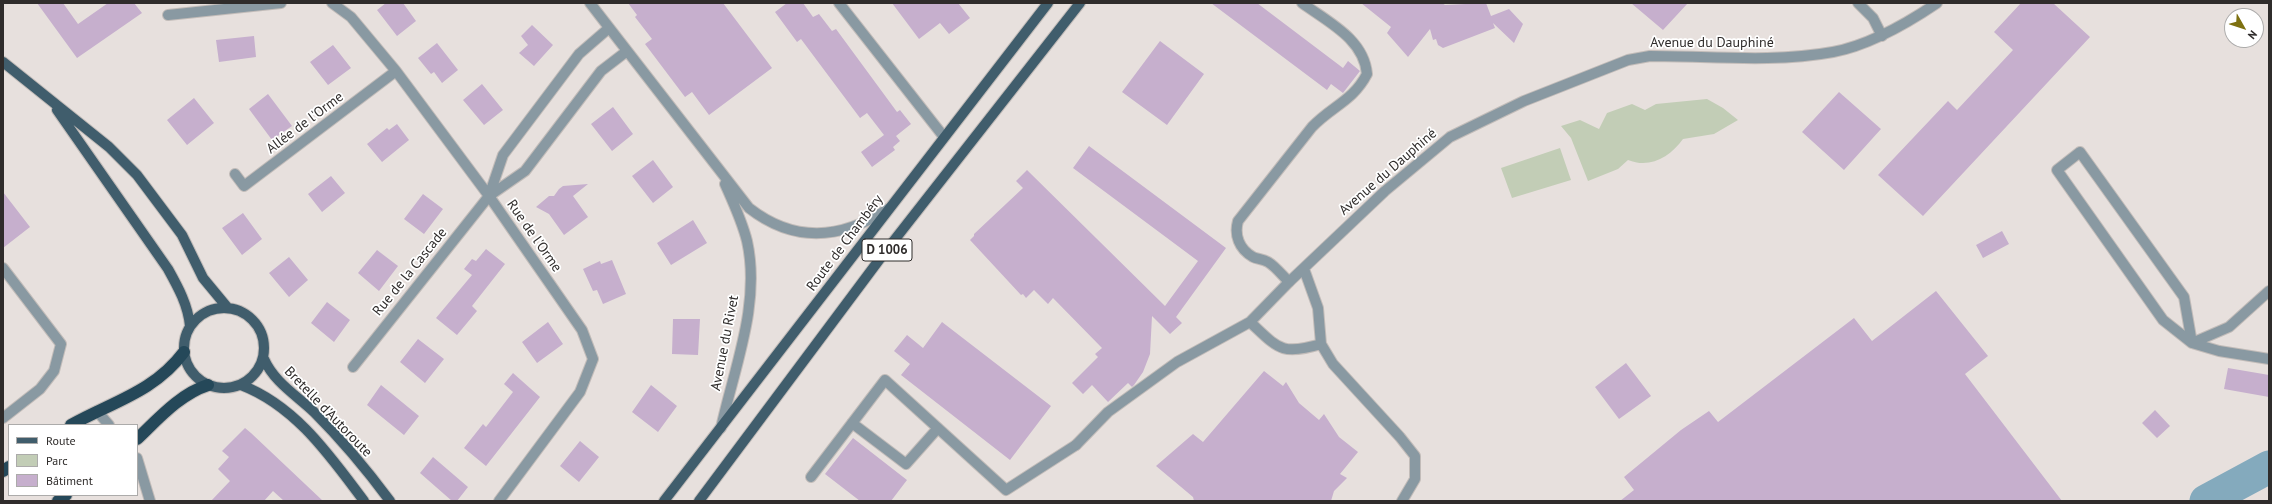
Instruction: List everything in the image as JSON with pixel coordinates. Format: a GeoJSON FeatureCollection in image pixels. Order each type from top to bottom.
{"type":"FeatureCollection","features":[{"type":"Feature","properties":{"kind":"highway"},"geometry":{"type":"LineString","coordinates":[[73,424],[96,411],[132,396],[162,377],[184,352]]}},
{"type":"Feature","properties":{"kind":"highway"},"geometry":{"type":"LineString","coordinates":[[138,438],[180,399],[198,388],[208,385]]}},
{"type":"Feature","properties":{"kind":"main road","name":"Route de Chambéry"},"geometry":{"type":"LineString","coordinates":[[664,501],[1048,3]]}},
{"type":"Feature","properties":{"kind":"main road","name":"D 1006"},"geometry":{"type":"LineString","coordinates":[[698,501],[880,258],[1080,3]]}},
{"type":"Feature","properties":{"kind":"main road"},"geometry":{"type":"LineString","coordinates":[[3,62],[109,147],[137,175],[182,235],[203,278],[227,307]]}},
{"type":"Feature","properties":{"kind":"main road"},"geometry":{"type":"LineString","coordinates":[[51,102],[168,269],[180,290],[189,314],[190,326]]}},
{"type":"Feature","properties":{"kind":"main road"},"geometry":{"type":"LineString","coordinates":[[227,307],[241,311],[253,319],[261,331],[265,345],[264,359],[255,374],[241,385],[225,388],[208,385],[196,377],[188,366],[184,352],[185,339],[190,326],[206,312],[212,309],[227,307]]}},
{"type":"Feature","properties":{"kind":"main road","name":"Bretelle d'Autoroute"},"geometry":{"type":"LineString","coordinates":[[264,359],[268,367],[282,385],[314,413],[390,501]]}},
{"type":"Feature","properties":{"kind":"main road","name":"Bretelle d'Autoroute"},"geometry":{"type":"LineString","coordinates":[[241,385],[269,398],[303,427],[323,448],[364,501]]}},
{"type":"Feature","properties":{"kind":"street"},"geometry":{"type":"LineString","coordinates":[[168,15],[281,3]]}},
{"type":"Feature","properties":{"kind":"street","name":"Rue de l'Orme"},"geometry":{"type":"LineString","coordinates":[[332,3],[351,16],[396,71],[489,196],[582,330],[593,360],[580,392],[499,501]]}},
{"type":"Feature","properties":{"kind":"street","name":"Avenue du Rivet"},"geometry":{"type":"LineString","coordinates":[[590,3],[749,208],[766,221],[788,230],[811,234],[841,231],[868,222],[890,208]]}},
{"type":"Feature","properties":{"kind":"street"},"geometry":{"type":"LineString","coordinates":[[839,3],[932,125],[944,137]]}},
{"type":"Feature","properties":{"kind":"street"},"geometry":{"type":"LineString","coordinates":[[1289,282],[1268,261],[1252,257],[1243,248],[1237,239],[1235,231],[1238,221],[1312,127],[1323,116],[1351,97],[1367,74],[1366,64],[1356,43],[1302,3]]}},
{"type":"Feature","properties":{"kind":"street"},"geometry":{"type":"LineString","coordinates":[[1858,3],[1873,18],[1882,36]]}},
{"type":"Feature","properties":{"kind":"street","name":"Avenue du Dauphiné"},"geometry":{"type":"LineString","coordinates":[[938,428],[1006,490],[1076,445],[1088,430],[1108,412],[1177,362],[1250,322],[1289,282],[1385,191],[1450,137],[1524,101],[1628,60],[1650,56],[1805,56],[1834,52],[1882,36],[1917,17],[1937,3]]}},
{"type":"Feature","properties":{"kind":"street","name":"Rue de la Cascade"},"geometry":{"type":"LineString","coordinates":[[489,196],[503,155],[579,54],[609,28]]}},
{"type":"Feature","properties":{"kind":"street","name":"Rue de la Cascade"},"geometry":{"type":"LineString","coordinates":[[353,367],[489,196],[525,172],[601,71],[628,51]]}},
{"type":"Feature","properties":{"kind":"street","name":"Allée de l'Orme"},"geometry":{"type":"LineString","coordinates":[[235,174],[244,186],[396,71]]}},
{"type":"Feature","properties":{"kind":"street"},"geometry":{"type":"LineString","coordinates":[[2192,343],[2184,297],[2080,152],[2056,170],[2163,320],[2192,343],[2219,351],[2269,359]]}},
{"type":"Feature","properties":{"kind":"street","name":"Avenue du Rivet"},"geometry":{"type":"LineString","coordinates":[[721,172],[747,242],[750,276],[748,314],[721,428]]}},
{"type":"Feature","properties":{"kind":"street"},"geometry":{"type":"LineString","coordinates":[[3,268],[60,344],[54,371],[40,389],[3,418]]}},
{"type":"Feature","properties":{"kind":"street"},"geometry":{"type":"LineString","coordinates":[[1304,269],[1318,308],[1320,344],[1333,364],[1387,422],[1415,456],[1415,479],[1402,501]]}},
{"type":"Feature","properties":{"kind":"street"},"geometry":{"type":"LineString","coordinates":[[2192,343],[2229,327],[2269,291]]}},
{"type":"Feature","properties":{"kind":"street"},"geometry":{"type":"LineString","coordinates":[[1250,322],[1272,342],[1284,349],[1299,351],[1320,344]]}},
{"type":"Feature","properties":{"kind":"street"},"geometry":{"type":"LineString","coordinates":[[811,476],[885,380],[938,428],[906,464],[852,423]]}},
{"type":"Feature","properties":{"kind":"street"},"geometry":{"type":"LineString","coordinates":[[96,411],[108,424]]}},
{"type":"Feature","properties":{"kind":"street"},"geometry":{"type":"LineString","coordinates":[[138,461],[150,501]]}},
{"type":"Feature","properties":{"kind":"green space"},"geometry":{"type":"Polygon","coordinates":[[[1707,99],[1723,108],[1738,120],[1714,134],[1683,139],[1672,151],[1659,160],[1644,163],[1628,160],[1618,169],[1588,181],[1571,138],[1561,126],[1580,120],[1599,129],[1607,113],[1632,104],[1645,110],[1656,104],[1707,99]]]}},
{"type":"Feature","properties":{"kind":"green space"},"geometry":{"type":"Polygon","coordinates":[[[1560,148],[1571,180],[1512,198],[1501,168],[1560,148]]]}},
{"type":"Feature","properties":{"kind":"building"},"geometry":{"type":"Polygon","coordinates":[[[37,3],[63,3],[78,24],[108,3],[134,3],[142,13],[77,58],[37,3]]]}},
{"type":"Feature","properties":{"kind":"building"},"geometry":{"type":"Polygon","coordinates":[[[386,3],[403,3],[416,21],[397,36],[377,10],[386,3]]]}},
{"type":"Feature","properties":{"kind":"building"},"geometry":{"type":"Polygon","coordinates":[[[628,3],[723,3],[772,68],[709,115],[692,92],[685,97],[645,44],[652,39],[635,17],[637,15],[628,3]]]}},
{"type":"Feature","properties":{"kind":"building"},"geometry":{"type":"Polygon","coordinates":[[[787,3],[803,3],[813,17],[819,14],[832,31],[836,29],[897,112],[900,110],[911,124],[896,136],[900,141],[893,147],[895,150],[872,167],[861,152],[884,135],[867,113],[860,118],[801,39],[797,42],[775,12],[787,3]]]}},
{"type":"Feature","properties":{"kind":"building"},"geometry":{"type":"Polygon","coordinates":[[[892,3],[958,3],[970,18],[949,34],[940,23],[919,39],[892,3]]]}},
{"type":"Feature","properties":{"kind":"building"},"geometry":{"type":"Polygon","coordinates":[[[1211,3],[1257,3],[1343,68],[1348,61],[1360,71],[1343,93],[1331,84],[1327,90],[1211,3]]]}},
{"type":"Feature","properties":{"kind":"building"},"geometry":{"type":"Polygon","coordinates":[[[1361,3],[1442,3],[1445,5],[1486,3],[1491,16],[1509,9],[1523,24],[1514,43],[1493,23],[1495,28],[1443,48],[1438,45],[1436,39],[1433,40],[1430,29],[1408,57],[1387,33],[1391,27],[1361,3]]]}},
{"type":"Feature","properties":{"kind":"building"},"geometry":{"type":"Polygon","coordinates":[[[1631,3],[1688,3],[1663,30],[1631,3]]]}},
{"type":"Feature","properties":{"kind":"building"},"geometry":{"type":"Polygon","coordinates":[[[2021,3],[2053,3],[2090,37],[1923,216],[1878,175],[1948,101],[1957,110],[2013,50],[1994,32],[2021,3]]]}},
{"type":"Feature","properties":{"kind":"building"},"geometry":{"type":"Polygon","coordinates":[[[532,25],[553,45],[534,66],[519,53],[528,45],[521,36],[532,25]]]}},
{"type":"Feature","properties":{"kind":"building"},"geometry":{"type":"Polygon","coordinates":[[[254,36],[256,57],[219,62],[216,40],[254,36]]]}},
{"type":"Feature","properties":{"kind":"building"},"geometry":{"type":"Polygon","coordinates":[[[1160,41],[1204,74],[1167,125],[1122,92],[1160,41]]]}},
{"type":"Feature","properties":{"kind":"building"},"geometry":{"type":"Polygon","coordinates":[[[437,43],[458,70],[442,83],[434,72],[431,74],[418,58],[437,43]]]}},
{"type":"Feature","properties":{"kind":"building"},"geometry":{"type":"Polygon","coordinates":[[[333,45],[351,68],[328,85],[310,62],[333,45]]]}},
{"type":"Feature","properties":{"kind":"building"},"geometry":{"type":"Polygon","coordinates":[[[482,84],[503,110],[484,125],[463,100],[482,84]]]}},
{"type":"Feature","properties":{"kind":"building"},"geometry":{"type":"Polygon","coordinates":[[[1839,92],[1881,129],[1844,170],[1802,132],[1839,92]]]}},
{"type":"Feature","properties":{"kind":"building"},"geometry":{"type":"Polygon","coordinates":[[[268,94],[292,126],[272,140],[249,109],[268,94]]]}},
{"type":"Feature","properties":{"kind":"building"},"geometry":{"type":"Polygon","coordinates":[[[194,98],[214,123],[187,145],[167,120],[194,98]]]}},
{"type":"Feature","properties":{"kind":"building"},"geometry":{"type":"Polygon","coordinates":[[[613,107],[633,134],[612,151],[591,124],[613,107]]]}},
{"type":"Feature","properties":{"kind":"building"},"geometry":{"type":"Polygon","coordinates":[[[397,124],[409,140],[382,162],[367,144],[387,128],[389,130],[397,124]]]}},
{"type":"Feature","properties":{"kind":"building"},"geometry":{"type":"Polygon","coordinates":[[[1089,146],[1226,248],[1176,317],[1182,323],[1170,334],[1152,316],[1150,354],[1143,372],[1132,387],[1128,383],[1108,402],[1092,385],[1083,394],[1072,383],[1098,357],[1095,354],[1102,348],[1053,298],[1048,304],[1034,290],[1026,298],[1023,294],[1021,295],[970,240],[974,234],[1023,188],[1016,181],[1027,170],[1165,306],[1198,261],[1073,168],[1089,146]]]}},
{"type":"Feature","properties":{"kind":"building"},"geometry":{"type":"Polygon","coordinates":[[[653,160],[673,187],[653,203],[632,176],[653,160]]]}},
{"type":"Feature","properties":{"kind":"building"},"geometry":{"type":"Polygon","coordinates":[[[331,176],[345,193],[322,212],[308,194],[331,176]]]}},
{"type":"Feature","properties":{"kind":"building"},"geometry":{"type":"Polygon","coordinates":[[[588,184],[573,196],[588,217],[564,235],[549,214],[536,207],[549,196],[554,196],[563,186],[588,184]]]}},
{"type":"Feature","properties":{"kind":"building"},"geometry":{"type":"Polygon","coordinates":[[[3,192],[30,227],[3,248],[3,192]]]}},
{"type":"Feature","properties":{"kind":"building"},"geometry":{"type":"Polygon","coordinates":[[[423,194],[443,209],[424,234],[404,219],[423,194]]]}},
{"type":"Feature","properties":{"kind":"building"},"geometry":{"type":"Polygon","coordinates":[[[243,213],[262,239],[242,255],[222,228],[243,213]]]}},
{"type":"Feature","properties":{"kind":"building"},"geometry":{"type":"Polygon","coordinates":[[[693,220],[707,243],[671,265],[657,243],[693,220]]]}},
{"type":"Feature","properties":{"kind":"building"},"geometry":{"type":"Polygon","coordinates":[[[2002,231],[2009,244],[1983,258],[1976,245],[2002,231]]]}},
{"type":"Feature","properties":{"kind":"building"},"geometry":{"type":"Polygon","coordinates":[[[486,249],[505,264],[472,306],[477,311],[457,335],[436,318],[472,275],[464,269],[472,259],[476,261],[486,249]]]}},
{"type":"Feature","properties":{"kind":"building"},"geometry":{"type":"Polygon","coordinates":[[[377,250],[398,266],[379,291],[358,273],[377,250]]]}},
{"type":"Feature","properties":{"kind":"building"},"geometry":{"type":"Polygon","coordinates":[[[289,257],[308,280],[289,297],[269,273],[289,257]]]}},
{"type":"Feature","properties":{"kind":"building"},"geometry":{"type":"Polygon","coordinates":[[[612,260],[626,294],[603,304],[597,290],[593,291],[583,269],[600,261],[601,264],[612,260]]]}},
{"type":"Feature","properties":{"kind":"building"},"geometry":{"type":"Polygon","coordinates":[[[1936,291],[1988,356],[1965,374],[2062,501],[1620,501],[1634,490],[1624,477],[1681,430],[1709,411],[1718,422],[1854,318],[1872,341],[1936,291]]]}},
{"type":"Feature","properties":{"kind":"building"},"geometry":{"type":"Polygon","coordinates":[[[327,302],[350,320],[334,342],[311,323],[327,302]]]}},
{"type":"Feature","properties":{"kind":"building"},"geometry":{"type":"Polygon","coordinates":[[[673,319],[700,319],[698,355],[672,354],[673,319]]]}},
{"type":"Feature","properties":{"kind":"building"},"geometry":{"type":"Polygon","coordinates":[[[548,322],[563,344],[537,363],[522,342],[548,322]]]}},
{"type":"Feature","properties":{"kind":"building"},"geometry":{"type":"Polygon","coordinates":[[[942,322],[1051,406],[1010,460],[901,375],[910,364],[894,351],[907,335],[923,348],[942,322]]]}},
{"type":"Feature","properties":{"kind":"building"},"geometry":{"type":"Polygon","coordinates":[[[418,339],[444,359],[425,383],[400,362],[418,339]]]}},
{"type":"Feature","properties":{"kind":"building"},"geometry":{"type":"Polygon","coordinates":[[[1626,363],[1651,396],[1619,419],[1595,387],[1626,363]]]}},
{"type":"Feature","properties":{"kind":"building"},"geometry":{"type":"Polygon","coordinates":[[[2228,368],[2269,375],[2269,397],[2224,389],[2228,368]]]}},
{"type":"Feature","properties":{"kind":"building"},"geometry":{"type":"Polygon","coordinates":[[[1264,371],[1283,386],[1286,382],[1299,403],[1319,420],[1324,414],[1339,437],[1358,452],[1340,474],[1347,478],[1334,491],[1331,501],[1194,501],[1193,497],[1156,466],[1193,434],[1203,442],[1264,371]]]}},
{"type":"Feature","properties":{"kind":"building"},"geometry":{"type":"Polygon","coordinates":[[[513,373],[540,397],[486,466],[464,448],[483,424],[486,427],[513,392],[504,384],[513,373]]]}},
{"type":"Feature","properties":{"kind":"building"},"geometry":{"type":"Polygon","coordinates":[[[381,385],[419,416],[404,435],[367,405],[381,385]]]}},
{"type":"Feature","properties":{"kind":"building"},"geometry":{"type":"Polygon","coordinates":[[[651,385],[677,406],[658,432],[632,412],[651,385]]]}},
{"type":"Feature","properties":{"kind":"building"},"geometry":{"type":"Polygon","coordinates":[[[2155,410],[2170,426],[2157,438],[2142,423],[2155,410]]]}},
{"type":"Feature","properties":{"kind":"building"},"geometry":{"type":"Polygon","coordinates":[[[245,428],[323,501],[284,501],[273,491],[264,501],[211,501],[230,481],[218,469],[229,457],[222,451],[245,428]]]}},
{"type":"Feature","properties":{"kind":"building"},"geometry":{"type":"Polygon","coordinates":[[[853,438],[907,480],[891,501],[860,501],[825,474],[853,438]]]}},
{"type":"Feature","properties":{"kind":"building"},"geometry":{"type":"Polygon","coordinates":[[[580,441],[599,457],[579,482],[560,466],[580,441]]]}},
{"type":"Feature","properties":{"kind":"building"},"geometry":{"type":"Polygon","coordinates":[[[433,457],[468,487],[457,501],[452,501],[420,473],[433,457]]]}},
{"type":"Feature","properties":{"kind":"waterway"},"geometry":{"type":"LineString","coordinates":[[2206,501],[2269,467]]}}]}
